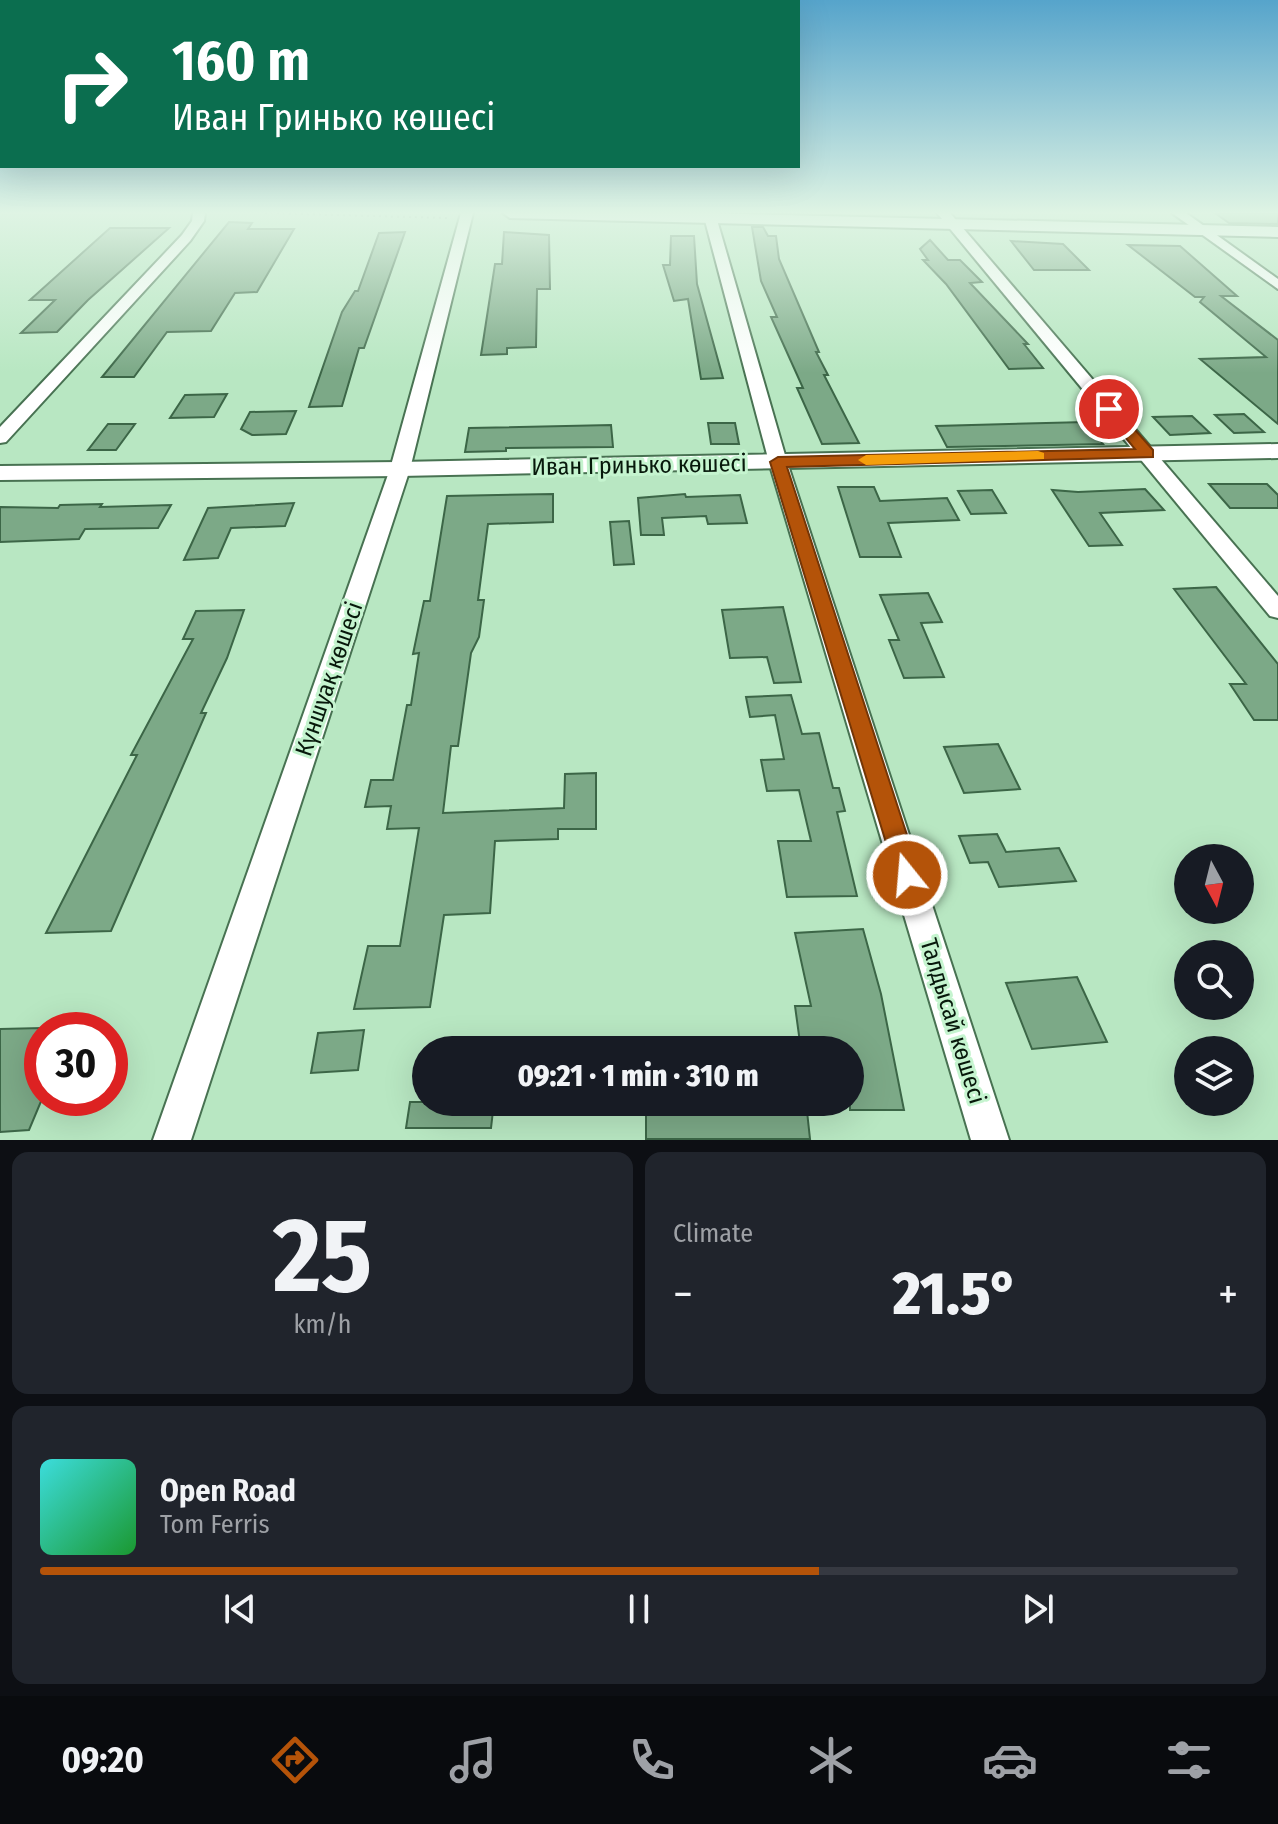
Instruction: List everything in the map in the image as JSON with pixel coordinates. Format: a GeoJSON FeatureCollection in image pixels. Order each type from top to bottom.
{"type":"FeatureCollection","features":[{"type":"Feature","properties":{"kind":"street"},"geometry":{"type":"LineString","coordinates":[[0,438],[160,266]]}},
{"type":"Feature","properties":{"kind":"street","name":"Күншуақ көшесі"},"geometry":{"type":"LineString","coordinates":[[172,1140],[400,469],[453,266]]}},
{"type":"Feature","properties":{"kind":"street","name":"Талдысай көшесі"},"geometry":{"type":"LineString","coordinates":[[724,266],[778,462],[990,1140]]}},
{"type":"Feature","properties":{"kind":"street"},"geometry":{"type":"LineString","coordinates":[[987,266],[1278,611]]}},
{"type":"Feature","properties":{"kind":"street"},"geometry":{"type":"LineString","coordinates":[[1252,266],[1278,285]]}},
{"type":"Feature","properties":{"kind":"street","name":"Иван Гринько көшесі"},"geometry":{"type":"LineString","coordinates":[[0,473],[400,469],[1278,451]]}},
{"type":"Feature","properties":{"kind":"building"},"geometry":{"type":"Polygon","coordinates":[[[68,266],[126,266],[57,332],[21,333],[55,300],[30,300],[68,266]]]}},
{"type":"Feature","properties":{"kind":"building"},"geometry":{"type":"Polygon","coordinates":[[[193,266],[272,266],[257,292],[235,293],[211,331],[167,332],[134,377],[102,377],[193,266]]]}},
{"type":"Feature","properties":{"kind":"building"},"geometry":{"type":"Polygon","coordinates":[[[367,266],[393,266],[364,348],[359,348],[342,406],[309,407],[342,312],[358,291],[367,266]]]}},
{"type":"Feature","properties":{"kind":"building"},"geometry":{"type":"Polygon","coordinates":[[[495,266],[550,266],[550,289],[537,289],[536,347],[507,348],[507,354],[481,355],[495,266]]]}},
{"type":"Feature","properties":{"kind":"building"},"geometry":{"type":"Polygon","coordinates":[[[663,266],[696,266],[697,284],[723,378],[701,379],[688,299],[674,301],[663,266]]]}},
{"type":"Feature","properties":{"kind":"building"},"geometry":{"type":"Polygon","coordinates":[[[759,266],[782,266],[828,375],[824,375],[859,443],[822,444],[797,388],[803,388],[771,317],[777,317],[761,281],[759,266]]]}},
{"type":"Feature","properties":{"kind":"building"},"geometry":{"type":"Polygon","coordinates":[[[929,266],[966,266],[982,282],[970,283],[1028,344],[1024,344],[1043,368],[1009,369],[946,284],[929,266]]]}},
{"type":"Feature","properties":{"kind":"building"},"geometry":{"type":"Polygon","coordinates":[[[1031,266],[1085,266],[1089,270],[1034,270],[1031,266]]]}},
{"type":"Feature","properties":{"kind":"building"},"geometry":{"type":"Polygon","coordinates":[[[1155,266],[1203,266],[1237,296],[1221,296],[1278,340],[1278,424],[1200,359],[1266,357],[1200,302],[1204,297],[1195,297],[1155,266]]]}},
{"type":"Feature","properties":{"kind":"building"},"geometry":{"type":"Polygon","coordinates":[[[227,394],[214,417],[170,418],[185,395],[227,394]]]}},
{"type":"Feature","properties":{"kind":"building"},"geometry":{"type":"Polygon","coordinates":[[[296,411],[286,434],[252,435],[241,429],[250,412],[296,411]]]}},
{"type":"Feature","properties":{"kind":"building"},"geometry":{"type":"Polygon","coordinates":[[[1244,414],[1264,432],[1234,433],[1215,415],[1244,414]]]}},
{"type":"Feature","properties":{"kind":"building"},"geometry":{"type":"Polygon","coordinates":[[[1192,416],[1210,433],[1170,435],[1153,417],[1192,416]]]}},
{"type":"Feature","properties":{"kind":"building"},"geometry":{"type":"Polygon","coordinates":[[[1086,422],[1103,444],[947,447],[936,426],[1086,422]]]}},
{"type":"Feature","properties":{"kind":"building"},"geometry":{"type":"Polygon","coordinates":[[[708,423],[735,423],[739,444],[711,444],[708,423]]]}},
{"type":"Feature","properties":{"kind":"building"},"geometry":{"type":"Polygon","coordinates":[[[108,424],[135,424],[116,450],[88,450],[108,424]]]}},
{"type":"Feature","properties":{"kind":"building"},"geometry":{"type":"Polygon","coordinates":[[[611,425],[613,447],[506,448],[506,451],[465,452],[469,428],[611,425]]]}},
{"type":"Feature","properties":{"kind":"building"},"geometry":{"type":"Polygon","coordinates":[[[1209,484],[1267,484],[1278,495],[1278,508],[1230,508],[1209,484]]]}},
{"type":"Feature","properties":{"kind":"building"},"geometry":{"type":"Polygon","coordinates":[[[838,487],[874,487],[880,501],[947,498],[959,520],[888,523],[901,557],[860,557],[838,487]]]}},
{"type":"Feature","properties":{"kind":"building"},"geometry":{"type":"Polygon","coordinates":[[[1145,489],[1164,510],[1100,513],[1122,545],[1089,546],[1052,490],[1078,492],[1145,489]]]}},
{"type":"Feature","properties":{"kind":"building"},"geometry":{"type":"Polygon","coordinates":[[[992,490],[1006,513],[971,514],[958,491],[992,490]]]}},
{"type":"Feature","properties":{"kind":"building"},"geometry":{"type":"Polygon","coordinates":[[[553,494],[553,522],[488,524],[478,600],[484,600],[479,637],[471,653],[458,746],[451,746],[443,813],[564,808],[565,774],[596,773],[596,829],[558,829],[558,839],[495,841],[490,913],[444,915],[430,1007],[354,1009],[368,946],[400,946],[419,828],[387,829],[391,806],[365,807],[371,780],[393,780],[407,705],[411,705],[419,653],[413,654],[424,601],[430,601],[447,496],[553,494]]]}},
{"type":"Feature","properties":{"kind":"building"},"geometry":{"type":"Polygon","coordinates":[[[685,494],[686,497],[740,495],[747,523],[708,524],[706,516],[662,518],[664,535],[641,535],[638,498],[685,494]]]}},
{"type":"Feature","properties":{"kind":"building"},"geometry":{"type":"Polygon","coordinates":[[[294,503],[285,526],[231,528],[218,558],[184,560],[208,508],[294,503]]]}},
{"type":"Feature","properties":{"kind":"building"},"geometry":{"type":"Polygon","coordinates":[[[102,504],[100,507],[171,505],[158,528],[85,529],[79,539],[0,542],[0,507],[58,508],[60,505],[102,504]]]}},
{"type":"Feature","properties":{"kind":"building"},"geometry":{"type":"Polygon","coordinates":[[[629,521],[634,564],[614,565],[610,522],[629,521]]]}},
{"type":"Feature","properties":{"kind":"building"},"geometry":{"type":"Polygon","coordinates":[[[1216,587],[1278,664],[1278,720],[1254,720],[1230,684],[1246,684],[1174,589],[1216,587]]]}},
{"type":"Feature","properties":{"kind":"building"},"geometry":{"type":"Polygon","coordinates":[[[928,593],[942,622],[921,623],[944,677],[904,678],[889,640],[899,640],[880,595],[928,593]]]}},
{"type":"Feature","properties":{"kind":"building"},"geometry":{"type":"Polygon","coordinates":[[[783,607],[801,682],[774,683],[767,657],[730,658],[722,610],[783,607]]]}},
{"type":"Feature","properties":{"kind":"building"},"geometry":{"type":"Polygon","coordinates":[[[244,610],[227,658],[201,713],[206,713],[111,931],[46,933],[137,755],[131,755],[193,639],[183,639],[196,611],[244,610]]]}},
{"type":"Feature","properties":{"kind":"building"},"geometry":{"type":"Polygon","coordinates":[[[791,695],[802,734],[819,733],[833,788],[839,788],[845,811],[837,812],[857,896],[787,897],[778,841],[811,841],[799,790],[767,791],[761,760],[784,759],[775,715],[750,717],[746,697],[791,695]]]}},
{"type":"Feature","properties":{"kind":"building"},"geometry":{"type":"Polygon","coordinates":[[[998,744],[1020,789],[964,793],[944,747],[998,744]]]}},
{"type":"Feature","properties":{"kind":"building"},"geometry":{"type":"Polygon","coordinates":[[[997,834],[1006,852],[1059,848],[1076,881],[999,887],[988,862],[970,863],[959,836],[997,834]]]}},
{"type":"Feature","properties":{"kind":"building"},"geometry":{"type":"Polygon","coordinates":[[[863,929],[881,994],[904,1110],[864,1110],[864,1036],[799,1036],[795,1006],[811,1006],[795,933],[863,929]]]}},
{"type":"Feature","properties":{"kind":"building"},"geometry":{"type":"Polygon","coordinates":[[[1077,977],[1107,1042],[1032,1049],[1006,983],[1077,977]]]}},
{"type":"Feature","properties":{"kind":"building"},"geometry":{"type":"Polygon","coordinates":[[[24,1028],[24,1116],[35,1116],[29,1130],[0,1132],[0,1029],[24,1028]]]}},
{"type":"Feature","properties":{"kind":"building"},"geometry":{"type":"Polygon","coordinates":[[[364,1030],[358,1070],[311,1073],[318,1033],[364,1030]]]}},
{"type":"Feature","properties":{"kind":"building"},"geometry":{"type":"Polygon","coordinates":[[[410,1102],[412,1116],[492,1116],[491,1128],[406,1128],[410,1102]]]}},
{"type":"Feature","properties":{"kind":"building"},"geometry":{"type":"Polygon","coordinates":[[[646,1116],[808,1116],[810,1139],[646,1139],[646,1116]]]}},
{"type":"Feature","properties":{"kind":"slow traffic"},"geometry":{"type":"LineString","coordinates":[[866,460],[1038,456]]}},
{"type":"Feature","properties":{"kind":"route"},"geometry":{"type":"LineString","coordinates":[[907,875],[778,462],[1147,453],[1109,409]]}}]}
